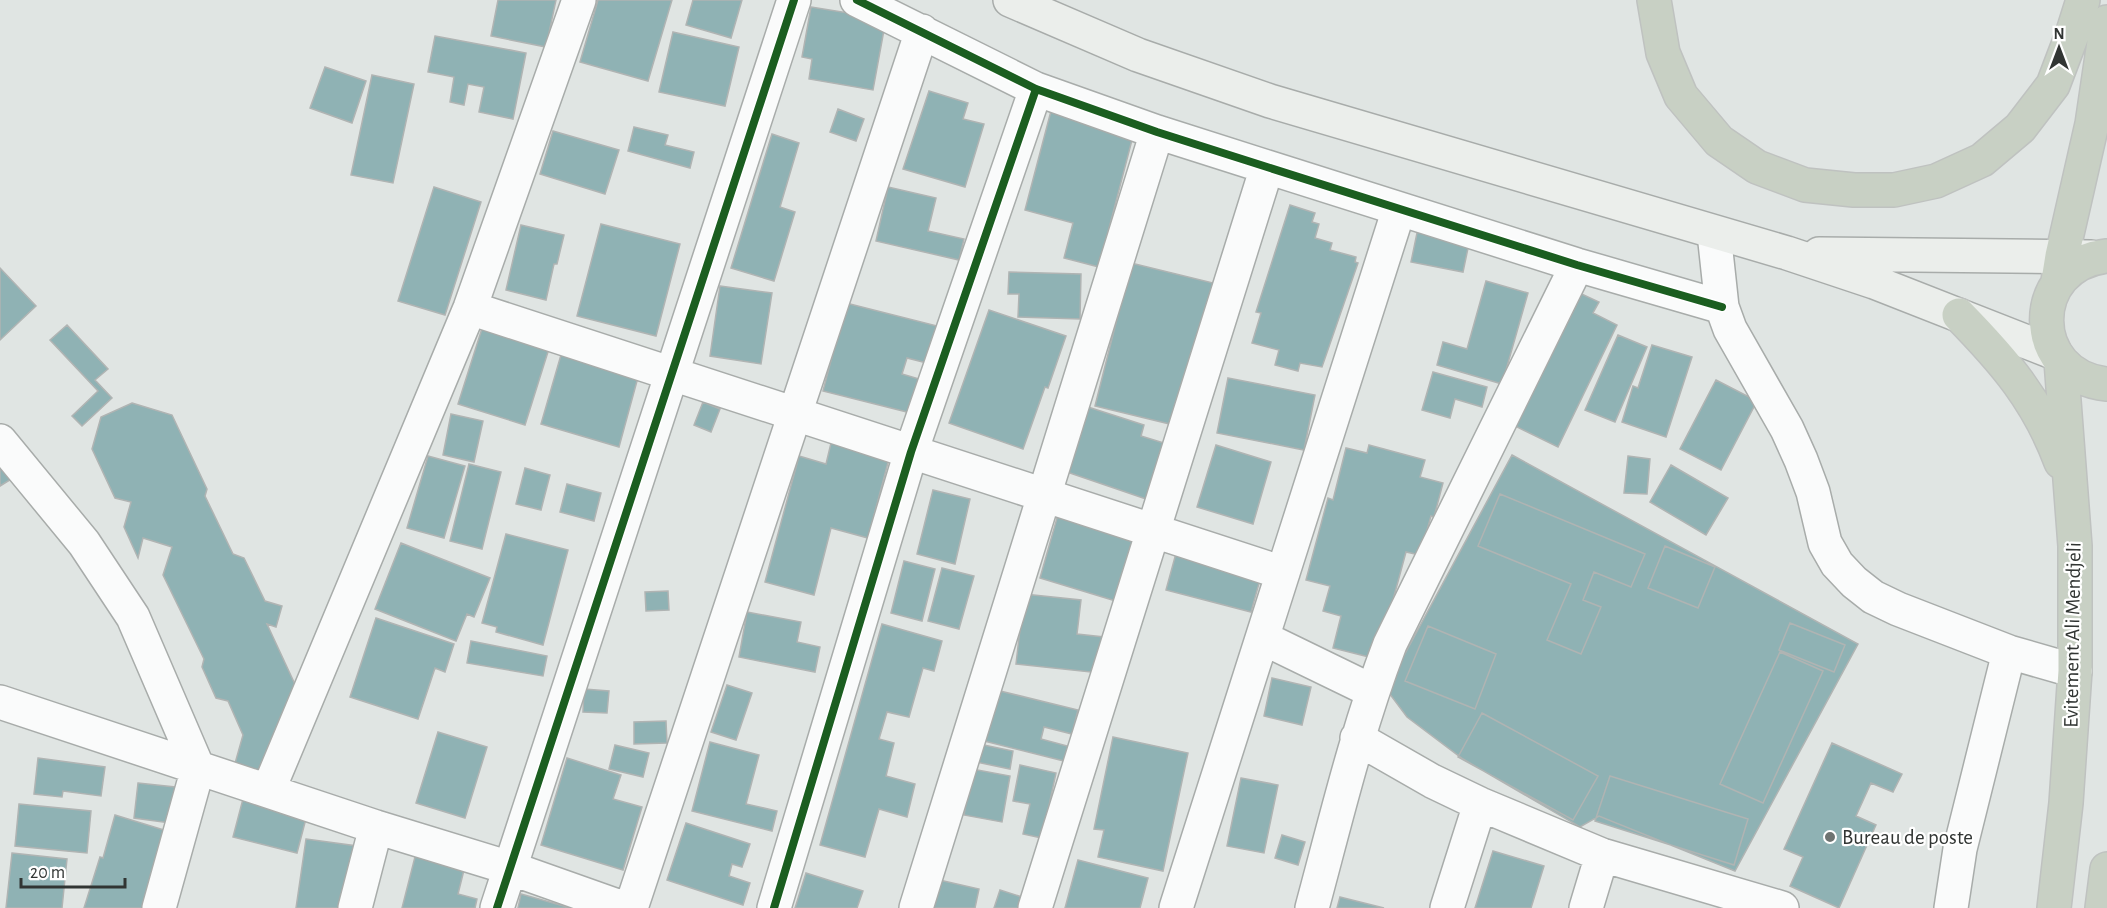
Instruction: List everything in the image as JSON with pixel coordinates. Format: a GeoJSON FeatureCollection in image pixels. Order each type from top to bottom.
{"type":"FeatureCollection","features":[{"type":"Feature","properties":{"kind":"highway"},"geometry":{"type":"LineString","coordinates":[[1654,0],[1663,53],[1681,96],[1719,141],[1757,167],[1805,185],[1894,189],[1936,182],[1982,160],[2020,128],[2053,85],[2083,0]]}},
{"type":"Feature","properties":{"kind":"highway","name":"Evitement Ali Mendjeli"},"geometry":{"type":"LineString","coordinates":[[2054,908],[2066,803],[2075,671],[2075,546],[2058,357],[2048,335],[2046,316],[2049,298],[2080,263],[2092,124],[2107,22]]}},
{"type":"Feature","properties":{"kind":"highway"},"geometry":{"type":"LineString","coordinates":[[1959,315],[1998,355],[2029,395],[2052,439],[2070,486]]}},
{"type":"Feature","properties":{"kind":"highway"},"geometry":{"type":"LineString","coordinates":[[2058,357],[2074,372],[2089,380],[2107,384]]}},
{"type":"Feature","properties":{"kind":"highway"},"geometry":{"type":"LineString","coordinates":[[2102,908],[2107,869]]}},
{"type":"Feature","properties":{"kind":"main road"},"geometry":{"type":"LineString","coordinates":[[1010,0],[1138,55],[1270,101],[1787,253],[1874,282],[2058,357]]}},
{"type":"Feature","properties":{"kind":"main road"},"geometry":{"type":"LineString","coordinates":[[1787,253],[2080,263]]}},
{"type":"Feature","properties":{"kind":"street"},"geometry":{"type":"LineString","coordinates":[[268,791],[470,308],[579,0]]}},
{"type":"Feature","properties":{"kind":"street"},"geometry":{"type":"LineString","coordinates":[[497,908],[794,0]]}},
{"type":"Feature","properties":{"kind":"street"},"geometry":{"type":"LineString","coordinates":[[857,0],[1036,89],[1157,132],[1577,265],[1722,307]]}},
{"type":"Feature","properties":{"kind":"street"},"geometry":{"type":"LineString","coordinates":[[631,908],[922,31]]}},
{"type":"Feature","properties":{"kind":"street"},"geometry":{"type":"LineString","coordinates":[[774,908],[911,452],[1036,89]]}},
{"type":"Feature","properties":{"kind":"street"},"geometry":{"type":"LineString","coordinates":[[916,908],[1157,132]]}},
{"type":"Feature","properties":{"kind":"street"},"geometry":{"type":"LineString","coordinates":[[1035,908],[1267,167]]}},
{"type":"Feature","properties":{"kind":"street"},"geometry":{"type":"LineString","coordinates":[[1176,908],[1399,208]]}},
{"type":"Feature","properties":{"kind":"street"},"geometry":{"type":"LineString","coordinates":[[1714,233],[1722,307],[1730,329],[1787,429],[1813,492],[1825,543],[1837,564],[1873,597],[1898,609],[2009,652],[2075,671]]}},
{"type":"Feature","properties":{"kind":"street"},"geometry":{"type":"LineString","coordinates":[[1312,908],[1357,738],[1390,644],[1577,265]]}},
{"type":"Feature","properties":{"kind":"street"},"geometry":{"type":"LineString","coordinates":[[470,308],[1283,573]]}},
{"type":"Feature","properties":{"kind":"street"},"geometry":{"type":"LineString","coordinates":[[0,441],[84,543],[133,616],[198,768],[159,908]]}},
{"type":"Feature","properties":{"kind":"street"},"geometry":{"type":"LineString","coordinates":[[1263,638],[1372,691]]}},
{"type":"Feature","properties":{"kind":"street"},"geometry":{"type":"LineString","coordinates":[[1951,908],[1960,849],[2009,652]]}},
{"type":"Feature","properties":{"kind":"street"},"geometry":{"type":"LineString","coordinates":[[1,703],[376,827],[510,868],[623,908]]}},
{"type":"Feature","properties":{"kind":"street"},"geometry":{"type":"LineString","coordinates":[[1357,738],[1432,781],[1480,804],[1602,855],[1782,908]]}},
{"type":"Feature","properties":{"kind":"street"},"geometry":{"type":"LineString","coordinates":[[1447,908],[1480,804]]}},
{"type":"Feature","properties":{"kind":"street"},"geometry":{"type":"LineString","coordinates":[[355,908],[376,827]]}},
{"type":"Feature","properties":{"kind":"street"},"geometry":{"type":"LineString","coordinates":[[1586,908],[1602,855]]}},
{"type":"Feature","properties":{"kind":"building"},"geometry":{"type":"Polygon","coordinates":[[[498,0],[556,0],[546,47],[491,36],[498,0]]]}},
{"type":"Feature","properties":{"kind":"building"},"geometry":{"type":"Polygon","coordinates":[[[598,0],[672,0],[648,81],[580,62],[598,0]]]}},
{"type":"Feature","properties":{"kind":"building"},"geometry":{"type":"Polygon","coordinates":[[[693,0],[742,0],[731,38],[686,25],[693,0]]]}},
{"type":"Feature","properties":{"kind":"building"},"geometry":{"type":"Polygon","coordinates":[[[811,7],[886,19],[873,90],[809,79],[812,59],[802,57],[811,7]]]}},
{"type":"Feature","properties":{"kind":"building"},"geometry":{"type":"Polygon","coordinates":[[[673,32],[739,47],[725,106],[659,92],[673,32]]]}},
{"type":"Feature","properties":{"kind":"building"},"geometry":{"type":"Polygon","coordinates":[[[435,36],[526,53],[513,119],[479,112],[484,87],[468,84],[464,105],[450,102],[454,77],[428,72],[435,36]]]}},
{"type":"Feature","properties":{"kind":"building"},"geometry":{"type":"Polygon","coordinates":[[[325,67],[366,81],[352,123],[310,108],[325,67]]]}},
{"type":"Feature","properties":{"kind":"building"},"geometry":{"type":"Polygon","coordinates":[[[372,75],[414,84],[393,183],[351,175],[372,75]]]}},
{"type":"Feature","properties":{"kind":"building"},"geometry":{"type":"Polygon","coordinates":[[[929,91],[968,103],[963,119],[984,124],[965,187],[903,169],[929,91]]]}},
{"type":"Feature","properties":{"kind":"building"},"geometry":{"type":"Polygon","coordinates":[[[1056,92],[1139,113],[1099,267],[1064,258],[1073,223],[1025,210],[1056,92]]]}},
{"type":"Feature","properties":{"kind":"building"},"geometry":{"type":"Polygon","coordinates":[[[838,109],[864,119],[856,141],[830,132],[838,109]]]}},
{"type":"Feature","properties":{"kind":"building"},"geometry":{"type":"Polygon","coordinates":[[[634,127],[668,135],[665,145],[694,152],[690,168],[628,151],[634,127]]]}},
{"type":"Feature","properties":{"kind":"building"},"geometry":{"type":"Polygon","coordinates":[[[553,131],[619,150],[605,194],[540,174],[553,131]]]}},
{"type":"Feature","properties":{"kind":"building"},"geometry":{"type":"Polygon","coordinates":[[[772,134],[799,143],[780,207],[795,212],[774,281],[731,268],[772,134]]]}},
{"type":"Feature","properties":{"kind":"building"},"geometry":{"type":"Polygon","coordinates":[[[434,187],[481,202],[445,315],[398,301],[434,187]]]}},
{"type":"Feature","properties":{"kind":"building"},"geometry":{"type":"Polygon","coordinates":[[[888,187],[936,198],[928,231],[964,239],[959,260],[876,241],[888,187]]]}},
{"type":"Feature","properties":{"kind":"building"},"geometry":{"type":"Polygon","coordinates":[[[1423,204],[1475,215],[1463,272],[1411,262],[1423,204]]]}},
{"type":"Feature","properties":{"kind":"building"},"geometry":{"type":"Polygon","coordinates":[[[1290,205],[1315,213],[1312,222],[1319,224],[1315,238],[1332,243],[1330,250],[1356,257],[1355,262],[1358,263],[1322,367],[1300,363],[1298,371],[1275,365],[1279,350],[1252,343],[1261,313],[1256,312],[1290,205]]]}},
{"type":"Feature","properties":{"kind":"building"},"geometry":{"type":"Polygon","coordinates":[[[601,224],[680,244],[656,336],[577,316],[601,224]]]}},
{"type":"Feature","properties":{"kind":"building"},"geometry":{"type":"Polygon","coordinates":[[[521,225],[564,235],[557,264],[554,264],[546,300],[506,290],[521,225]]]}},
{"type":"Feature","properties":{"kind":"building"},"geometry":{"type":"Polygon","coordinates":[[[1131,263],[1213,283],[1178,426],[1095,406],[1131,263]]]}},
{"type":"Feature","properties":{"kind":"building"},"geometry":{"type":"Polygon","coordinates":[[[0,268],[36,306],[0,340],[0,268]]]}},
{"type":"Feature","properties":{"kind":"building"},"geometry":{"type":"Polygon","coordinates":[[[1009,272],[1081,274],[1080,319],[1018,317],[1019,294],[1008,294],[1009,272]]]}},
{"type":"Feature","properties":{"kind":"building"},"geometry":{"type":"Polygon","coordinates":[[[1486,281],[1528,293],[1502,384],[1437,365],[1443,342],[1467,349],[1486,281]]]}},
{"type":"Feature","properties":{"kind":"building"},"geometry":{"type":"Polygon","coordinates":[[[720,286],[772,293],[761,364],[710,356],[720,286]]]}},
{"type":"Feature","properties":{"kind":"building"},"geometry":{"type":"Polygon","coordinates":[[[1573,290],[1599,302],[1593,313],[1617,325],[1558,447],[1509,423],[1573,290]]]}},
{"type":"Feature","properties":{"kind":"building"},"geometry":{"type":"Polygon","coordinates":[[[846,303],[937,326],[927,363],[907,358],[902,374],[919,379],[911,413],[823,391],[846,303]]]}},
{"type":"Feature","properties":{"kind":"building"},"geometry":{"type":"Polygon","coordinates":[[[989,310],[1066,336],[1023,449],[949,423],[989,310]]]}},
{"type":"Feature","properties":{"kind":"building"},"geometry":{"type":"Polygon","coordinates":[[[485,319],[552,339],[525,425],[458,404],[485,319]]]}},
{"type":"Feature","properties":{"kind":"building"},"geometry":{"type":"Polygon","coordinates":[[[67,325],[108,369],[95,380],[112,398],[82,426],[72,416],[98,391],[50,340],[67,325]]]}},
{"type":"Feature","properties":{"kind":"building"},"geometry":{"type":"Polygon","coordinates":[[[1618,335],[1647,347],[1615,422],[1585,410],[1618,335]]]}},
{"type":"Feature","properties":{"kind":"building"},"geometry":{"type":"Polygon","coordinates":[[[1652,345],[1692,357],[1666,437],[1622,422],[1633,386],[1638,388],[1652,345]]]}},
{"type":"Feature","properties":{"kind":"building"},"geometry":{"type":"Polygon","coordinates":[[[563,348],[640,370],[619,447],[541,424],[563,348]]]}},
{"type":"Feature","properties":{"kind":"building"},"geometry":{"type":"Polygon","coordinates":[[[1433,372],[1487,387],[1482,407],[1455,399],[1450,418],[1422,410],[1433,372]]]}},
{"type":"Feature","properties":{"kind":"building"},"geometry":{"type":"Polygon","coordinates":[[[1228,378],[1315,395],[1304,450],[1217,433],[1228,378]]]}},
{"type":"Feature","properties":{"kind":"building"},"geometry":{"type":"Polygon","coordinates":[[[1716,380],[1757,401],[1721,470],[1680,449],[1716,380]]]}},
{"type":"Feature","properties":{"kind":"building"},"geometry":{"type":"Polygon","coordinates":[[[703,402],[720,409],[711,432],[694,425],[703,402]]]}},
{"type":"Feature","properties":{"kind":"building"},"geometry":{"type":"Polygon","coordinates":[[[132,403],[172,415],[207,489],[205,496],[233,554],[244,558],[265,601],[282,606],[276,627],[267,624],[300,695],[275,779],[234,767],[243,735],[228,701],[216,698],[202,667],[204,659],[163,575],[172,547],[143,538],[138,558],[124,527],[131,502],[115,498],[92,449],[101,417],[132,403]]]}},
{"type":"Feature","properties":{"kind":"building"},"geometry":{"type":"Polygon","coordinates":[[[1088,407],[1144,425],[1141,436],[1167,444],[1149,500],[1067,472],[1088,407]]]}},
{"type":"Feature","properties":{"kind":"building"},"geometry":{"type":"Polygon","coordinates":[[[451,414],[483,421],[474,462],[443,455],[451,414]]]}},
{"type":"Feature","properties":{"kind":"building"},"geometry":{"type":"Polygon","coordinates":[[[832,439],[890,455],[868,538],[831,528],[814,595],[765,582],[799,456],[826,464],[832,439]]]}},
{"type":"Feature","properties":{"kind":"building"},"geometry":{"type":"Polygon","coordinates":[[[1216,445],[1271,462],[1253,524],[1197,507],[1216,445]]]}},
{"type":"Feature","properties":{"kind":"building"},"geometry":{"type":"Polygon","coordinates":[[[1369,445],[1425,460],[1420,477],[1443,483],[1420,555],[1406,552],[1377,659],[1333,648],[1341,616],[1323,611],[1330,586],[1306,580],[1328,498],[1333,500],[1346,448],[1367,453],[1369,445]]]}},
{"type":"Feature","properties":{"kind":"building"},"geometry":{"type":"Polygon","coordinates":[[[1512,455],[1858,644],[1735,871],[1599,816],[1580,827],[1463,759],[1407,717],[1386,689],[1512,455]]]}},
{"type":"Feature","properties":{"kind":"building"},"geometry":{"type":"Polygon","coordinates":[[[428,456],[465,466],[444,538],[407,528],[428,456]]]}},
{"type":"Feature","properties":{"kind":"building"},"geometry":{"type":"Polygon","coordinates":[[[1628,456],[1650,459],[1647,494],[1624,493],[1628,456]]]}},
{"type":"Feature","properties":{"kind":"building"},"geometry":{"type":"Polygon","coordinates":[[[0,457],[13,478],[0,486],[0,457]]]}},
{"type":"Feature","properties":{"kind":"building"},"geometry":{"type":"Polygon","coordinates":[[[469,464],[501,472],[482,549],[450,541],[469,464]]]}},
{"type":"Feature","properties":{"kind":"building"},"geometry":{"type":"Polygon","coordinates":[[[1671,465],[1728,498],[1706,535],[1650,502],[1671,465]]]}},
{"type":"Feature","properties":{"kind":"building"},"geometry":{"type":"Polygon","coordinates":[[[525,468],[550,475],[541,510],[516,504],[525,468]]]}},
{"type":"Feature","properties":{"kind":"building"},"geometry":{"type":"Polygon","coordinates":[[[567,484],[601,493],[594,521],[560,512],[567,484]]]}},
{"type":"Feature","properties":{"kind":"building"},"geometry":{"type":"Polygon","coordinates":[[[933,490],[970,499],[955,564],[917,554],[933,490]]]}},
{"type":"Feature","properties":{"kind":"building"},"geometry":{"type":"Polygon","coordinates":[[[1500,494],[1645,554],[1631,587],[1594,572],[1583,600],[1601,607],[1581,654],[1547,640],[1571,584],[1478,546],[1500,494]]]}},
{"type":"Feature","properties":{"kind":"building"},"geometry":{"type":"Polygon","coordinates":[[[1061,504],[1141,527],[1119,602],[1040,578],[1061,504]]]}},
{"type":"Feature","properties":{"kind":"building"},"geometry":{"type":"Polygon","coordinates":[[[506,534],[568,550],[543,645],[496,632],[497,627],[482,623],[506,534]]]}},
{"type":"Feature","properties":{"kind":"building"},"geometry":{"type":"Polygon","coordinates":[[[401,543],[490,578],[474,617],[467,614],[456,641],[375,609],[401,543]]]}},
{"type":"Feature","properties":{"kind":"building"},"geometry":{"type":"Polygon","coordinates":[[[1178,546],[1263,569],[1251,612],[1166,590],[1178,546]]]}},
{"type":"Feature","properties":{"kind":"building"},"geometry":{"type":"Polygon","coordinates":[[[1665,546],[1715,567],[1698,608],[1648,588],[1665,546]]]}},
{"type":"Feature","properties":{"kind":"building"},"geometry":{"type":"Polygon","coordinates":[[[904,561],[935,569],[922,621],[891,613],[904,561]]]}},
{"type":"Feature","properties":{"kind":"building"},"geometry":{"type":"Polygon","coordinates":[[[942,568],[974,576],[959,629],[928,621],[942,568]]]}},
{"type":"Feature","properties":{"kind":"building"},"geometry":{"type":"Polygon","coordinates":[[[668,591],[669,610],[646,611],[645,592],[668,591]]]}},
{"type":"Feature","properties":{"kind":"building"},"geometry":{"type":"Polygon","coordinates":[[[1024,594],[1081,600],[1077,634],[1104,637],[1100,673],[1016,664],[1024,594]]]}},
{"type":"Feature","properties":{"kind":"building"},"geometry":{"type":"Polygon","coordinates":[[[747,612],[801,622],[797,642],[820,647],[815,672],[739,657],[747,612]]]}},
{"type":"Feature","properties":{"kind":"building"},"geometry":{"type":"Polygon","coordinates":[[[376,618],[454,644],[445,672],[435,668],[418,719],[350,697],[376,618]]]}},
{"type":"Feature","properties":{"kind":"building"},"geometry":{"type":"Polygon","coordinates":[[[1790,623],[1845,645],[1834,672],[1779,650],[1790,623]]]}},
{"type":"Feature","properties":{"kind":"building"},"geometry":{"type":"Polygon","coordinates":[[[882,624],[942,641],[934,671],[923,668],[909,717],[887,712],[879,739],[894,743],[886,776],[915,784],[907,817],[879,809],[865,857],[820,845],[882,624]]]}},
{"type":"Feature","properties":{"kind":"building"},"geometry":{"type":"Polygon","coordinates":[[[1428,626],[1496,654],[1475,709],[1405,681],[1428,626]]]}},
{"type":"Feature","properties":{"kind":"building"},"geometry":{"type":"Polygon","coordinates":[[[471,641],[547,656],[543,676],[467,663],[471,641]]]}},
{"type":"Feature","properties":{"kind":"building"},"geometry":{"type":"Polygon","coordinates":[[[1780,652],[1823,671],[1763,803],[1720,784],[1780,652]]]}},
{"type":"Feature","properties":{"kind":"building"},"geometry":{"type":"Polygon","coordinates":[[[1272,678],[1311,687],[1302,725],[1264,716],[1272,678]]]}},
{"type":"Feature","properties":{"kind":"building"},"geometry":{"type":"Polygon","coordinates":[[[727,685],[752,693],[736,740],[711,732],[727,685]]]}},
{"type":"Feature","properties":{"kind":"building"},"geometry":{"type":"Polygon","coordinates":[[[584,689],[609,691],[607,713],[583,712],[584,689]]]}},
{"type":"Feature","properties":{"kind":"building"},"geometry":{"type":"Polygon","coordinates":[[[996,690],[1078,710],[1072,734],[1044,727],[1041,739],[1071,747],[1068,762],[984,741],[996,690]]]}},
{"type":"Feature","properties":{"kind":"building"},"geometry":{"type":"Polygon","coordinates":[[[1482,713],[1598,776],[1573,820],[1458,757],[1482,713]]]}},
{"type":"Feature","properties":{"kind":"building"},"geometry":{"type":"Polygon","coordinates":[[[666,721],[667,743],[634,744],[634,722],[666,721]]]}},
{"type":"Feature","properties":{"kind":"building"},"geometry":{"type":"Polygon","coordinates":[[[438,732],[487,747],[465,818],[416,803],[438,732]]]}},
{"type":"Feature","properties":{"kind":"building"},"geometry":{"type":"Polygon","coordinates":[[[1113,737],[1188,753],[1163,871],[1098,857],[1104,830],[1094,829],[1113,737]]]}},
{"type":"Feature","properties":{"kind":"building"},"geometry":{"type":"Polygon","coordinates":[[[710,742],[759,755],[746,804],[777,811],[772,831],[692,811],[710,742]]]}},
{"type":"Feature","properties":{"kind":"building","name":"Bureau de poste"},"geometry":{"type":"Polygon","coordinates":[[[1832,743],[1902,774],[1893,792],[1871,783],[1856,816],[1876,825],[1839,908],[1790,886],[1803,857],[1784,849],[1832,743]]]}},
{"type":"Feature","properties":{"kind":"building"},"geometry":{"type":"Polygon","coordinates":[[[979,744],[1013,751],[1010,769],[976,762],[979,744]]]}},
{"type":"Feature","properties":{"kind":"building"},"geometry":{"type":"Polygon","coordinates":[[[615,745],[649,753],[643,777],[609,769],[615,745]]]}},
{"type":"Feature","properties":{"kind":"building"},"geometry":{"type":"Polygon","coordinates":[[[38,758],[105,767],[101,796],[63,791],[62,797],[34,794],[38,758]]]}},
{"type":"Feature","properties":{"kind":"building"},"geometry":{"type":"Polygon","coordinates":[[[567,758],[621,775],[613,799],[642,807],[623,870],[541,845],[567,758]]]}},
{"type":"Feature","properties":{"kind":"building"},"geometry":{"type":"Polygon","coordinates":[[[1020,765],[1056,773],[1042,838],[1023,834],[1030,804],[1013,801],[1020,765]]]}},
{"type":"Feature","properties":{"kind":"building"},"geometry":{"type":"Polygon","coordinates":[[[972,769],[1010,776],[1002,822],[964,815],[972,769]]]}},
{"type":"Feature","properties":{"kind":"building"},"geometry":{"type":"Polygon","coordinates":[[[1610,776],[1748,819],[1734,865],[1595,821],[1610,776]]]}},
{"type":"Feature","properties":{"kind":"building"},"geometry":{"type":"Polygon","coordinates":[[[1241,778],[1278,785],[1264,853],[1227,846],[1241,778]]]}},
{"type":"Feature","properties":{"kind":"building"},"geometry":{"type":"Polygon","coordinates":[[[138,783],[175,787],[170,823],[134,818],[138,783]]]}},
{"type":"Feature","properties":{"kind":"building"},"geometry":{"type":"Polygon","coordinates":[[[244,795],[309,807],[297,853],[233,837],[244,795]]]}},
{"type":"Feature","properties":{"kind":"building"},"geometry":{"type":"Polygon","coordinates":[[[19,804],[91,811],[87,853],[15,846],[19,804]]]}},
{"type":"Feature","properties":{"kind":"building"},"geometry":{"type":"Polygon","coordinates":[[[115,815],[164,830],[153,869],[169,874],[158,908],[84,908],[100,857],[103,858],[115,815]]]}},
{"type":"Feature","properties":{"kind":"building"},"geometry":{"type":"Polygon","coordinates":[[[686,823],[750,844],[742,867],[732,864],[729,876],[750,883],[743,905],[667,880],[686,823]]]}},
{"type":"Feature","properties":{"kind":"building"},"geometry":{"type":"Polygon","coordinates":[[[1282,835],[1305,842],[1298,865],[1275,858],[1282,835]]]}},
{"type":"Feature","properties":{"kind":"building"},"geometry":{"type":"Polygon","coordinates":[[[306,839],[372,848],[364,908],[296,908],[306,839]]]}},
{"type":"Feature","properties":{"kind":"building"},"geometry":{"type":"Polygon","coordinates":[[[1493,851],[1544,866],[1531,908],[1475,908],[1493,851]]]}},
{"type":"Feature","properties":{"kind":"building"},"geometry":{"type":"Polygon","coordinates":[[[12,853],[67,859],[62,908],[6,908],[12,853]]]}},
{"type":"Feature","properties":{"kind":"building"},"geometry":{"type":"Polygon","coordinates":[[[416,853],[465,866],[458,894],[477,899],[475,908],[402,908],[416,853]]]}},
{"type":"Feature","properties":{"kind":"building"},"geometry":{"type":"Polygon","coordinates":[[[1078,860],[1148,878],[1140,908],[1065,908],[1078,860]]]}},
{"type":"Feature","properties":{"kind":"building"},"geometry":{"type":"Polygon","coordinates":[[[806,873],[863,891],[857,908],[795,908],[806,873]]]}},
{"type":"Feature","properties":{"kind":"building"},"geometry":{"type":"Polygon","coordinates":[[[935,879],[979,889],[975,908],[929,908],[935,879]]]}},
{"type":"Feature","properties":{"kind":"building"},"geometry":{"type":"Polygon","coordinates":[[[1000,890],[1022,897],[1018,908],[994,908],[1000,890]]]}},
{"type":"Feature","properties":{"kind":"building"},"geometry":{"type":"Polygon","coordinates":[[[521,894],[571,908],[518,908],[521,894]]]}},
{"type":"Feature","properties":{"kind":"building"},"geometry":{"type":"Polygon","coordinates":[[[1340,897],[1384,908],[1337,908],[1340,897]]]}},
{"type":"Feature","properties":{"kind":"cycle path"},"geometry":{"type":"LineString","coordinates":[[497,908],[794,0]]}},
{"type":"Feature","properties":{"kind":"cycle path"},"geometry":{"type":"LineString","coordinates":[[857,0],[1036,89],[1157,132],[1577,265],[1722,307]]}},
{"type":"Feature","properties":{"kind":"cycle path"},"geometry":{"type":"LineString","coordinates":[[774,908],[911,452],[1036,89]]}},
{"type":"Feature","properties":{"kind":"place","name":"Bureau de poste"},"geometry":{"type":"Point","coordinates":[1830,837]}}]}
